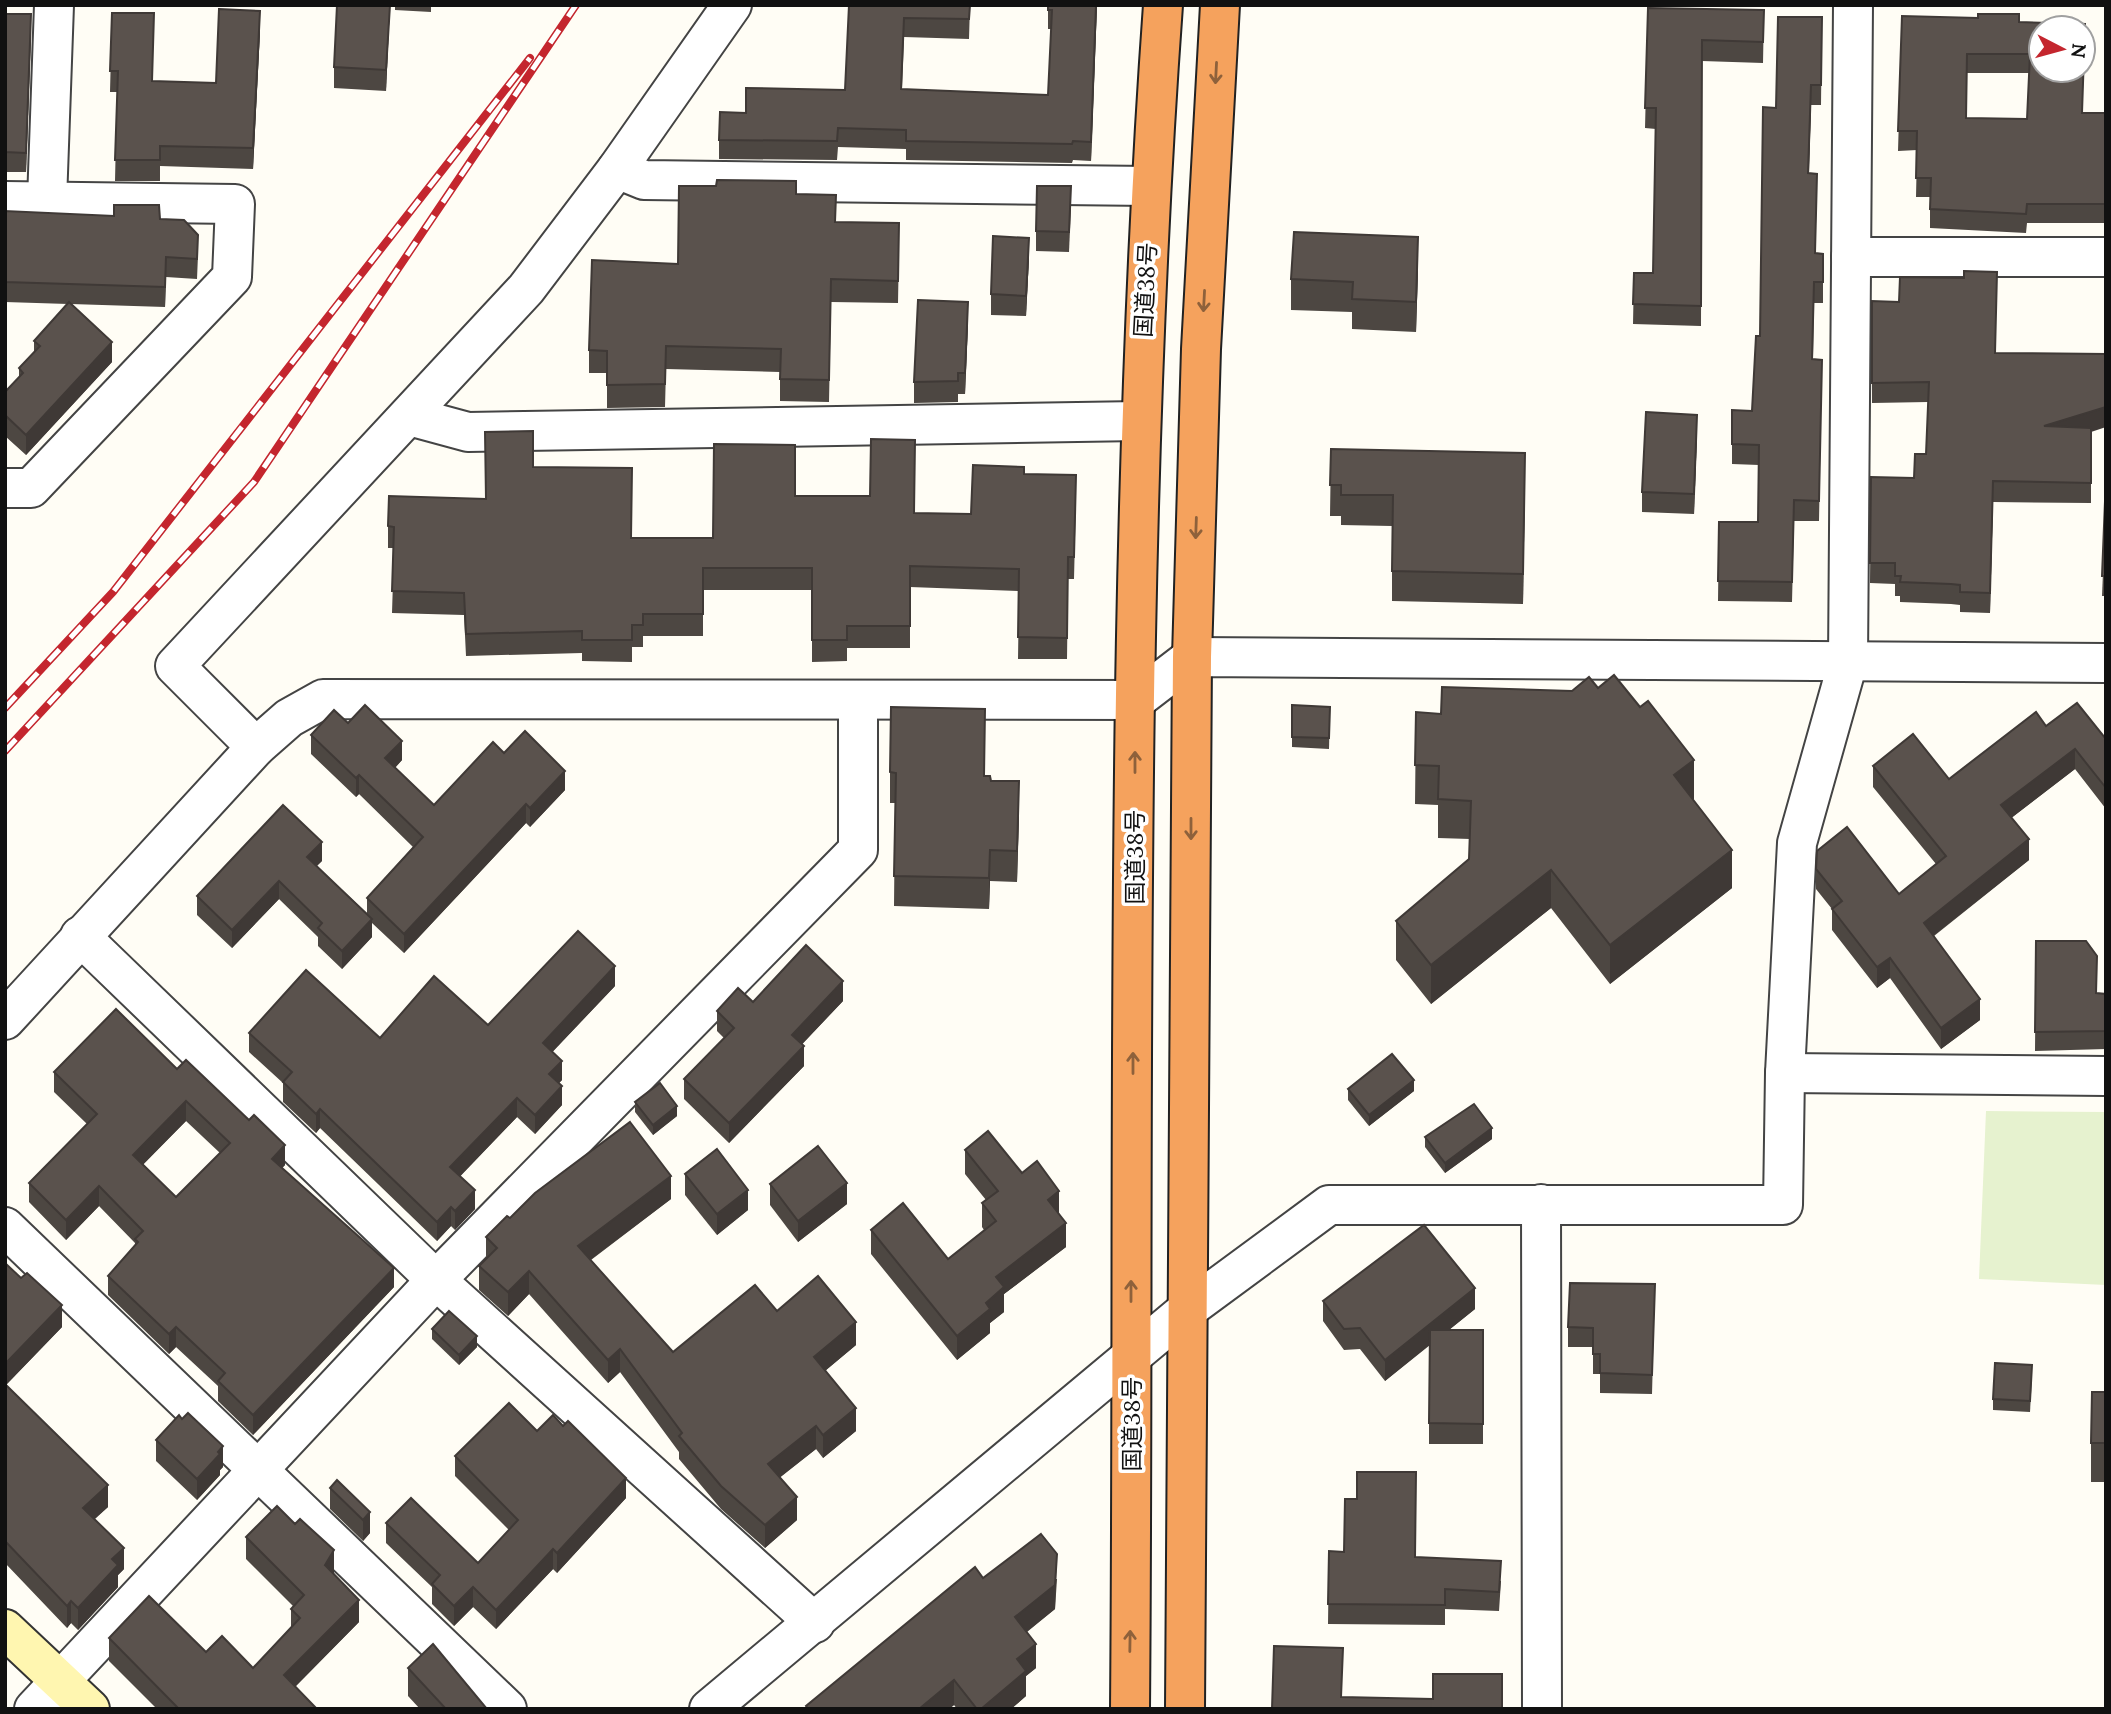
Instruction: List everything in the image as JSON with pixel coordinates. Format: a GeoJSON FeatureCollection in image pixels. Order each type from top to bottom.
{"type":"FeatureCollection","features":[{"type":"Feature","properties":{"kind":"highway","name":"国道38号"},"geometry":{"type":"LineString","coordinates":[[1130,1709],[1139,421],[1150,186],[1163,5]]}},
{"type":"Feature","properties":{"kind":"highway"},"geometry":{"type":"LineString","coordinates":[[1185,1709],[1192,657],[1202,349],[1220,5]]}},
{"type":"Feature","properties":{"kind":"main road"},"geometry":{"type":"LineString","coordinates":[[5,1629],[90,1709]]}},
{"type":"Feature","properties":{"kind":"street"},"geometry":{"type":"LineString","coordinates":[[47,201],[54,5]]}},
{"type":"Feature","properties":{"kind":"street"},"geometry":{"type":"LineString","coordinates":[[256,747],[174,666],[526,289],[617,169],[732,5]]}},
{"type":"Feature","properties":{"kind":"street"},"geometry":{"type":"LineString","coordinates":[[709,1709],[1188,1309],[1329,1205],[1783,1205],[1785,1073],[1797,843],[1849,662],[1853,5]]}},
{"type":"Feature","properties":{"kind":"street"},"geometry":{"type":"LineString","coordinates":[[617,169],[644,180],[1150,186]]}},
{"type":"Feature","properties":{"kind":"street"},"geometry":{"type":"LineString","coordinates":[[5,201],[235,204],[232,278],[32,488],[5,488]]}},
{"type":"Feature","properties":{"kind":"street"},"geometry":{"type":"LineString","coordinates":[[1851,257],[2106,257]]}},
{"type":"Feature","properties":{"kind":"street"},"geometry":{"type":"LineString","coordinates":[[409,416],[468,432],[1139,421]]}},
{"type":"Feature","properties":{"kind":"street"},"geometry":{"type":"LineString","coordinates":[[5,1020],[256,747],[289,718],[323,699],[1136,700],[1192,657],[2106,663]]}},
{"type":"Feature","properties":{"kind":"street"},"geometry":{"type":"LineString","coordinates":[[34,1709],[436,1280],[858,850],[858,701]]}},
{"type":"Feature","properties":{"kind":"street"},"geometry":{"type":"LineString","coordinates":[[80,936],[436,1280],[815,1623]]}},
{"type":"Feature","properties":{"kind":"street"},"geometry":{"type":"LineString","coordinates":[[1785,1073],[2106,1076]]}},
{"type":"Feature","properties":{"kind":"street"},"geometry":{"type":"LineString","coordinates":[[1541,1204],[1542,1709]]}},
{"type":"Feature","properties":{"kind":"street"},"geometry":{"type":"LineString","coordinates":[[5,1227],[507,1709]]}},
{"type":"Feature","properties":{"kind":"green space"},"geometry":{"type":"Polygon","coordinates":[[[1986,1111],[2106,1112],[2106,1285],[1979,1279],[1986,1111]]]}},
{"type":"Feature","properties":{"kind":"building"},"geometry":{"type":"Polygon","coordinates":[[[337,5],[390,5],[386,70],[334,67],[337,5]]]}},
{"type":"Feature","properties":{"kind":"building"},"geometry":{"type":"Polygon","coordinates":[[[849,5],[970,5],[969,19],[904,18],[901,89],[1048,95],[1052,10],[1048,10],[1048,5],[1096,5],[1091,142],[1073,141],[1072,144],[906,141],[906,130],[838,128],[837,141],[719,140],[720,112],[746,113],[746,88],[845,90],[849,5]]]}},
{"type":"Feature","properties":{"kind":"building"},"geometry":{"type":"Polygon","coordinates":[[[1648,8],[1764,10],[1763,42],[1702,40],[1701,306],[1633,304],[1634,273],[1653,273],[1656,108],[1645,108],[1648,8]]]}},
{"type":"Feature","properties":{"kind":"building"},"geometry":{"type":"Polygon","coordinates":[[[219,9],[260,11],[253,148],[160,146],[160,160],[115,160],[118,71],[110,71],[112,13],[154,13],[152,81],[216,83],[219,9]]]}},
{"type":"Feature","properties":{"kind":"building"},"geometry":{"type":"Polygon","coordinates":[[[5,14],[31,14],[26,153],[5,152],[5,14]]]}},
{"type":"Feature","properties":{"kind":"building"},"geometry":{"type":"Polygon","coordinates":[[[1978,14],[2019,14],[2019,22],[2027,22],[2027,54],[1967,54],[1966,118],[2027,119],[2029,84],[2083,84],[2082,113],[2106,113],[2106,204],[2027,204],[2026,214],[1930,209],[1931,178],[1916,178],[1917,131],[1898,131],[1902,16],[1978,18],[1978,14]]]}},
{"type":"Feature","properties":{"kind":"building"},"geometry":{"type":"Polygon","coordinates":[[[1778,17],[1822,17],[1821,85],[1811,85],[1808,173],[1817,174],[1815,253],[1823,254],[1823,282],[1814,282],[1812,359],[1822,360],[1819,501],[1794,500],[1792,582],[1718,581],[1719,522],[1758,522],[1759,445],[1732,444],[1732,410],[1752,411],[1756,336],[1760,336],[1763,107],[1776,108],[1778,17]]]}},
{"type":"Feature","properties":{"kind":"building"},"geometry":{"type":"Polygon","coordinates":[[[717,180],[796,181],[796,194],[836,195],[835,222],[899,223],[898,281],[831,279],[829,380],[780,379],[781,349],[666,346],[665,384],[607,385],[607,351],[589,350],[592,260],[678,264],[679,186],[716,186],[717,180]]]}},
{"type":"Feature","properties":{"kind":"building"},"geometry":{"type":"Polygon","coordinates":[[[1037,186],[1071,186],[1069,232],[1036,231],[1037,186]]]}},
{"type":"Feature","properties":{"kind":"building"},"geometry":{"type":"Polygon","coordinates":[[[114,205],[159,205],[160,219],[184,220],[198,235],[197,259],[166,257],[165,287],[5,282],[5,211],[114,216],[114,205]]]}},
{"type":"Feature","properties":{"kind":"building"},"geometry":{"type":"Polygon","coordinates":[[[1294,232],[1418,237],[1416,302],[1352,299],[1353,282],[1291,279],[1294,232]]]}},
{"type":"Feature","properties":{"kind":"building"},"geometry":{"type":"Polygon","coordinates":[[[993,236],[1029,238],[1026,296],[991,294],[993,236]]]}},
{"type":"Feature","properties":{"kind":"building"},"geometry":{"type":"Polygon","coordinates":[[[1964,271],[1997,272],[1995,353],[2106,354],[2106,407],[2044,426],[2091,428],[2091,483],[1993,481],[1990,593],[1960,592],[1960,585],[1900,582],[1901,576],[1895,576],[1895,563],[1870,563],[1871,477],[1914,478],[1915,454],[1926,454],[1929,382],[1872,383],[1872,301],[1899,302],[1900,277],[1964,278],[1964,271]]]}},
{"type":"Feature","properties":{"kind":"building"},"geometry":{"type":"Polygon","coordinates":[[[918,300],[968,302],[965,373],[958,373],[958,381],[914,382],[918,300]]]}},
{"type":"Feature","properties":{"kind":"building"},"geometry":{"type":"Polygon","coordinates":[[[69,302],[112,342],[26,435],[5,415],[5,392],[23,373],[19,368],[40,346],[34,341],[69,302]]]}},
{"type":"Feature","properties":{"kind":"building"},"geometry":{"type":"Polygon","coordinates":[[[1646,412],[1697,415],[1694,494],[1642,492],[1646,412]]]}},
{"type":"Feature","properties":{"kind":"building"},"geometry":{"type":"Polygon","coordinates":[[[533,431],[533,467],[632,468],[631,538],[713,538],[714,444],[795,445],[795,496],[870,496],[871,439],[915,440],[914,513],[971,514],[973,465],[1024,467],[1024,474],[1076,475],[1074,557],[1068,557],[1067,638],[1018,637],[1019,569],[910,566],[910,626],[847,626],[847,640],[812,640],[812,568],[703,568],[703,614],[643,614],[643,625],[632,625],[632,640],[582,640],[582,631],[466,634],[464,593],[392,591],[394,527],[388,526],[389,496],[486,499],[485,432],[533,431]]]}},
{"type":"Feature","properties":{"kind":"building"},"geometry":{"type":"Polygon","coordinates":[[[1331,449],[1525,453],[1523,574],[1392,571],[1393,495],[1341,495],[1341,485],[1330,485],[1331,449]]]}},
{"type":"Feature","properties":{"kind":"building"},"geometry":{"type":"Polygon","coordinates":[[[2105,501],[2106,576],[2102,576],[2105,501]]]}},
{"type":"Feature","properties":{"kind":"building"},"geometry":{"type":"Polygon","coordinates":[[[1614,675],[1640,707],[1648,701],[1694,760],[1674,775],[1732,850],[1610,945],[1551,870],[1431,965],[1396,921],[1469,859],[1471,801],[1438,799],[1439,766],[1415,765],[1416,712],[1441,714],[1442,687],[1572,691],[1589,677],[1598,688],[1614,675]]]}},
{"type":"Feature","properties":{"kind":"building"},"geometry":{"type":"Polygon","coordinates":[[[2077,703],[2106,739],[2106,788],[2075,749],[2001,805],[2029,839],[1924,923],[1980,999],[1941,1028],[1890,958],[1877,967],[1832,909],[1842,901],[1816,869],[1817,851],[1847,827],[1899,894],[1946,856],[1873,766],[1913,734],[1949,779],[2036,712],[2046,726],[2077,703]]]}},
{"type":"Feature","properties":{"kind":"building"},"geometry":{"type":"Polygon","coordinates":[[[365,705],[402,741],[385,758],[434,805],[493,742],[504,753],[525,731],[565,771],[530,808],[526,804],[404,934],[367,898],[423,837],[359,775],[356,778],[311,735],[334,710],[348,723],[365,705]]]}},
{"type":"Feature","properties":{"kind":"building"},"geometry":{"type":"Polygon","coordinates":[[[1292,705],[1330,707],[1329,738],[1292,737],[1292,705]]]}},
{"type":"Feature","properties":{"kind":"building"},"geometry":{"type":"Polygon","coordinates":[[[891,707],[985,709],[984,776],[990,776],[991,781],[1019,781],[1017,851],[990,850],[989,878],[894,876],[896,773],[890,772],[891,707]]]}},
{"type":"Feature","properties":{"kind":"building"},"geometry":{"type":"Polygon","coordinates":[[[283,805],[322,842],[307,857],[372,919],[342,951],[318,928],[322,923],[279,881],[232,930],[197,896],[283,805]]]}},
{"type":"Feature","properties":{"kind":"building"},"geometry":{"type":"Polygon","coordinates":[[[578,931],[615,966],[543,1043],[562,1061],[549,1074],[562,1086],[535,1115],[517,1098],[450,1167],[475,1190],[455,1211],[451,1207],[437,1222],[320,1109],[316,1114],[283,1082],[292,1072],[249,1033],[306,970],[380,1038],[434,976],[488,1025],[578,931]]]}},
{"type":"Feature","properties":{"kind":"building"},"geometry":{"type":"Polygon","coordinates":[[[2036,941],[2086,941],[2097,956],[2096,993],[2106,994],[2106,1031],[2035,1032],[2036,941]]]}},
{"type":"Feature","properties":{"kind":"building"},"geometry":{"type":"Polygon","coordinates":[[[806,945],[843,981],[792,1035],[804,1046],[729,1123],[684,1079],[734,1028],[717,1011],[738,988],[753,1002],[806,945]]]}},
{"type":"Feature","properties":{"kind":"building"},"geometry":{"type":"Polygon","coordinates":[[[116,1009],[177,1069],[186,1060],[249,1120],[254,1115],[285,1145],[272,1159],[394,1268],[253,1415],[218,1381],[225,1373],[176,1327],[169,1334],[108,1276],[138,1242],[135,1239],[143,1231],[99,1186],[66,1220],[29,1183],[97,1114],[54,1072],[116,1009]],[[186,1101],[133,1155],[176,1197],[230,1143],[186,1101]]]}},
{"type":"Feature","properties":{"kind":"building"},"geometry":{"type":"Polygon","coordinates":[[[1392,1054],[1414,1080],[1369,1115],[1348,1089],[1392,1054]]]}},
{"type":"Feature","properties":{"kind":"building"},"geometry":{"type":"Polygon","coordinates":[[[660,1083],[677,1106],[653,1125],[635,1102],[660,1083]]]}},
{"type":"Feature","properties":{"kind":"building"},"geometry":{"type":"Polygon","coordinates":[[[1474,1104],[1492,1128],[1445,1163],[1425,1137],[1474,1104]]]}},
{"type":"Feature","properties":{"kind":"building"},"geometry":{"type":"Polygon","coordinates":[[[630,1122],[671,1176],[578,1246],[673,1352],[755,1285],[777,1311],[818,1276],[856,1322],[814,1357],[856,1408],[823,1435],[816,1426],[768,1464],[797,1497],[765,1525],[721,1486],[679,1436],[682,1433],[620,1349],[608,1360],[529,1271],[508,1292],[479,1266],[497,1248],[486,1237],[507,1216],[510,1218],[535,1193],[630,1122]]]}},
{"type":"Feature","properties":{"kind":"building"},"geometry":{"type":"Polygon","coordinates":[[[988,1131],[1022,1173],[1037,1161],[1059,1191],[1048,1200],[1066,1223],[996,1277],[1004,1287],[986,1303],[990,1309],[957,1336],[871,1230],[903,1203],[948,1259],[996,1221],[982,1203],[998,1191],[965,1150],[988,1131]]]}},
{"type":"Feature","properties":{"kind":"building"},"geometry":{"type":"Polygon","coordinates":[[[818,1146],[847,1183],[798,1221],[770,1184],[818,1146]]]}},
{"type":"Feature","properties":{"kind":"building"},"geometry":{"type":"Polygon","coordinates":[[[717,1149],[748,1190],[717,1214],[685,1174],[717,1149]]]}},
{"type":"Feature","properties":{"kind":"building"},"geometry":{"type":"Polygon","coordinates":[[[1424,1225],[1475,1288],[1385,1360],[1360,1328],[1344,1329],[1323,1301],[1424,1225]]]}},
{"type":"Feature","properties":{"kind":"building"},"geometry":{"type":"Polygon","coordinates":[[[5,1263],[21,1278],[27,1273],[62,1305],[5,1364],[5,1263]]]}},
{"type":"Feature","properties":{"kind":"building"},"geometry":{"type":"Polygon","coordinates":[[[1570,1283],[1655,1284],[1652,1375],[1600,1373],[1600,1354],[1593,1354],[1593,1328],[1568,1327],[1570,1283]]]}},
{"type":"Feature","properties":{"kind":"building"},"geometry":{"type":"Polygon","coordinates":[[[449,1311],[477,1336],[459,1355],[432,1329],[449,1311]]]}},
{"type":"Feature","properties":{"kind":"building"},"geometry":{"type":"Polygon","coordinates":[[[1430,1330],[1483,1330],[1483,1424],[1429,1423],[1430,1330]]]}},
{"type":"Feature","properties":{"kind":"building"},"geometry":{"type":"Polygon","coordinates":[[[1995,1363],[2032,1365],[2030,1401],[1993,1399],[1995,1363]]]}},
{"type":"Feature","properties":{"kind":"building"},"geometry":{"type":"Polygon","coordinates":[[[5,1384],[108,1485],[83,1508],[124,1548],[112,1559],[118,1565],[78,1608],[71,1601],[67,1606],[5,1541],[5,1384]]]}},
{"type":"Feature","properties":{"kind":"building"},"geometry":{"type":"Polygon","coordinates":[[[2092,1392],[2106,1392],[2106,1443],[2091,1443],[2092,1392]]]}},
{"type":"Feature","properties":{"kind":"building"},"geometry":{"type":"Polygon","coordinates":[[[509,1403],[537,1431],[553,1415],[563,1426],[568,1421],[626,1478],[557,1553],[553,1549],[496,1610],[473,1587],[454,1606],[432,1584],[440,1575],[386,1523],[411,1498],[478,1563],[518,1520],[455,1456],[509,1403]]]}},
{"type":"Feature","properties":{"kind":"building"},"geometry":{"type":"Polygon","coordinates":[[[188,1413],[223,1446],[218,1452],[220,1454],[197,1479],[156,1440],[179,1415],[182,1419],[188,1413]]]}},
{"type":"Feature","properties":{"kind":"building"},"geometry":{"type":"Polygon","coordinates":[[[1357,1472],[1416,1472],[1415,1557],[1501,1561],[1499,1592],[1445,1589],[1445,1605],[1328,1604],[1329,1551],[1344,1552],[1345,1499],[1357,1499],[1357,1472]]]}},
{"type":"Feature","properties":{"kind":"building"},"geometry":{"type":"Polygon","coordinates":[[[337,1480],[370,1512],[363,1520],[330,1488],[337,1480]]]}},
{"type":"Feature","properties":{"kind":"building"},"geometry":{"type":"Polygon","coordinates":[[[277,1506],[295,1524],[300,1519],[334,1550],[325,1565],[359,1600],[284,1675],[317,1709],[179,1709],[109,1638],[149,1596],[206,1652],[222,1636],[253,1668],[300,1618],[291,1609],[304,1595],[246,1537],[277,1506]]]}},
{"type":"Feature","properties":{"kind":"building"},"geometry":{"type":"Polygon","coordinates":[[[1041,1534],[1057,1554],[1055,1585],[1015,1617],[1036,1644],[1017,1659],[1026,1671],[981,1709],[977,1709],[954,1680],[919,1709],[808,1709],[806,1706],[975,1567],[983,1578],[1041,1534]]]}},
{"type":"Feature","properties":{"kind":"building"},"geometry":{"type":"Polygon","coordinates":[[[433,1644],[487,1709],[446,1709],[408,1668],[433,1644]]]}},
{"type":"Feature","properties":{"kind":"building"},"geometry":{"type":"Polygon","coordinates":[[[1274,1646],[1343,1648],[1341,1697],[1433,1699],[1433,1674],[1502,1674],[1502,1709],[1272,1709],[1274,1646]]]}},
{"type":"Feature","properties":{"kind":"railway"},"geometry":{"type":"LineString","coordinates":[[5,751],[254,482],[576,5]]}},
{"type":"Feature","properties":{"kind":"railway"},"geometry":{"type":"LineString","coordinates":[[5,708],[113,592],[530,58]]}}]}
